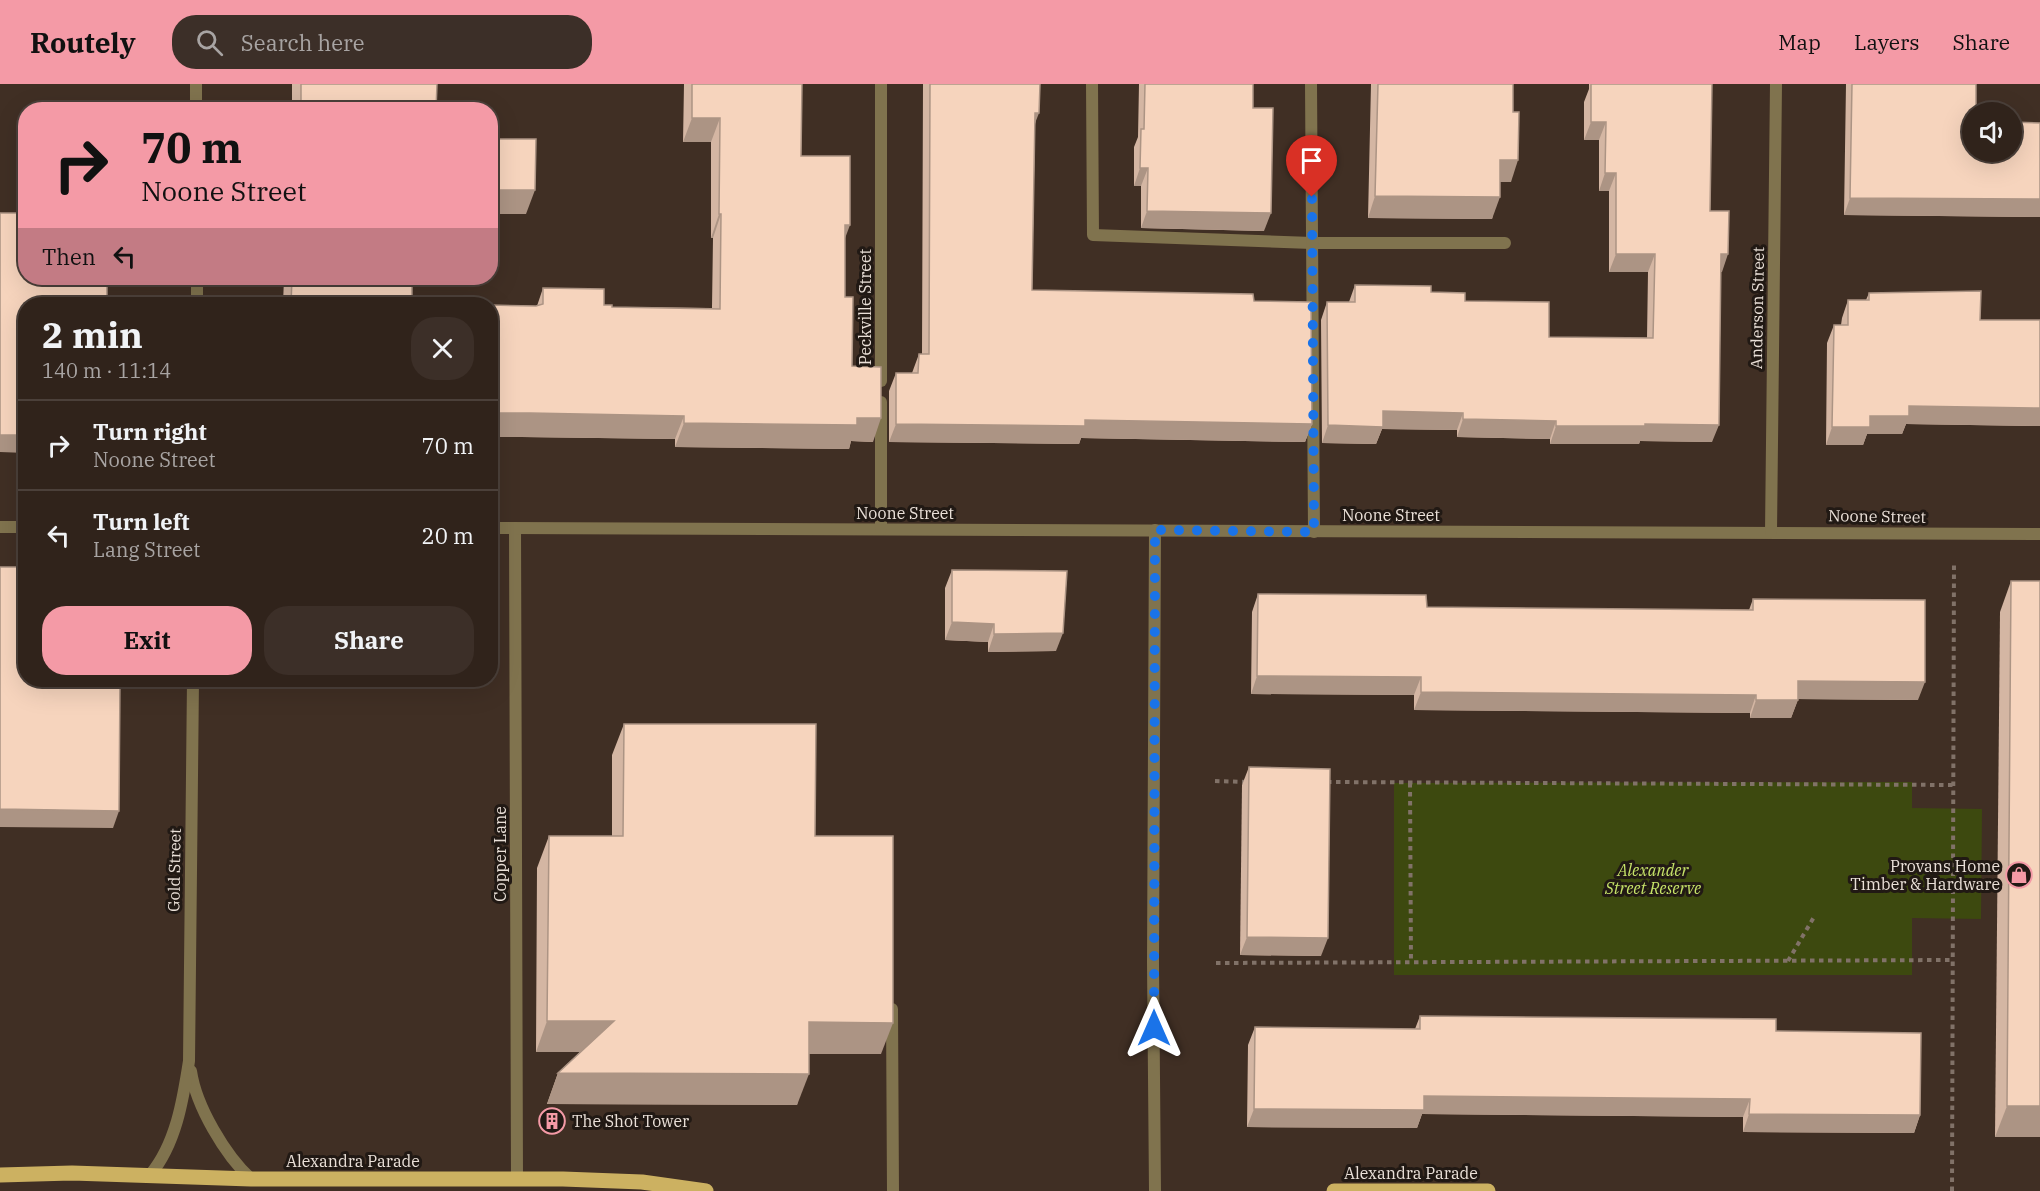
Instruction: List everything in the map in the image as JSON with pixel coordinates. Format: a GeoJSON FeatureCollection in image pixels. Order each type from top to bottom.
{"type":"FeatureCollection","features":[{"type":"Feature","properties":{"kind":"main road","name":"Alexandra Parade"},"geometry":{"type":"LineString","coordinates":[[0,1175],[72,1173],[251,1179],[610,1180],[706,1191]]}},
{"type":"Feature","properties":{"kind":"main road","name":"Alexandra Parade"},"geometry":{"type":"LineString","coordinates":[[1334,1191],[1488,1191]]}},
{"type":"Feature","properties":{"kind":"street"},"geometry":{"type":"LineString","coordinates":[[196,84],[196,102]]}},
{"type":"Feature","properties":{"kind":"street","name":"Peckville Street"},"geometry":{"type":"LineString","coordinates":[[881,84],[881,529]]}},
{"type":"Feature","properties":{"kind":"street"},"geometry":{"type":"LineString","coordinates":[[1092,84],[1093,235],[1312,243],[1505,243]]}},
{"type":"Feature","properties":{"kind":"street"},"geometry":{"type":"LineString","coordinates":[[1311,84],[1314,532]]}},
{"type":"Feature","properties":{"kind":"street","name":"Anderson Street"},"geometry":{"type":"LineString","coordinates":[[1771,532],[1776,84]]}},
{"type":"Feature","properties":{"kind":"street"},"geometry":{"type":"LineString","coordinates":[[0,527],[18,527]]}},
{"type":"Feature","properties":{"kind":"street","name":"Noone Street"},"geometry":{"type":"LineString","coordinates":[[498,528],[2040,534]]}},
{"type":"Feature","properties":{"kind":"street","name":"Copper Lane"},"geometry":{"type":"LineString","coordinates":[[515,528],[516,1179]]}},
{"type":"Feature","properties":{"kind":"street"},"geometry":{"type":"LineString","coordinates":[[1155,530],[1155,1191]]}},
{"type":"Feature","properties":{"kind":"street","name":"Gold Street"},"geometry":{"type":"LineString","coordinates":[[150,1175],[164,1156],[170,1143],[182,1101],[189,1060],[193,687]]}},
{"type":"Feature","properties":{"kind":"street"},"geometry":{"type":"LineString","coordinates":[[891,994],[893,1191]]}},
{"type":"Feature","properties":{"kind":"street","name":"Gold Street"},"geometry":{"type":"LineString","coordinates":[[189,1060],[196,1093],[206,1113],[230,1157],[251,1179]]}},
{"type":"Feature","properties":{"kind":"path"},"geometry":{"type":"LineString","coordinates":[[1952,1191],[1954,533]]}},
{"type":"Feature","properties":{"kind":"path"},"geometry":{"type":"LineString","coordinates":[[1215,782],[1250,782]]}},
{"type":"Feature","properties":{"kind":"path"},"geometry":{"type":"LineString","coordinates":[[1318,782],[1953,785]]}},
{"type":"Feature","properties":{"kind":"path"},"geometry":{"type":"LineString","coordinates":[[1410,783],[1411,962]]}},
{"type":"Feature","properties":{"kind":"path"},"geometry":{"type":"LineString","coordinates":[[1788,961],[1814,917]]}},
{"type":"Feature","properties":{"kind":"path"},"geometry":{"type":"LineString","coordinates":[[1216,963],[1953,960]]}},
{"type":"Feature","properties":{"kind":"green space","name":"Alexander Street Reserve"},"geometry":{"type":"Polygon","coordinates":[[[1912,782],[1912,808],[1982,809],[1981,919],[1912,918],[1912,975],[1394,975],[1394,783],[1912,782]]]}},
{"type":"Feature","properties":{"kind":"building"},"geometry":{"type":"Polygon","coordinates":[[[301,84],[437,84],[436,102],[301,102],[301,84]]]}},
{"type":"Feature","properties":{"kind":"building"},"geometry":{"type":"Polygon","coordinates":[[[692,84],[802,84],[801,156],[850,156],[850,225],[845,225],[845,297],[853,297],[852,366],[881,367],[881,418],[857,418],[857,425],[684,423],[684,416],[498,413],[498,305],[536,306],[543,304],[543,288],[604,289],[604,305],[612,305],[612,307],[720,309],[720,118],[692,118],[692,84]]]}},
{"type":"Feature","properties":{"kind":"building"},"geometry":{"type":"Polygon","coordinates":[[[930,84],[1040,84],[1039,113],[1035,113],[1032,290],[1253,294],[1254,301],[1311,302],[1312,424],[1085,420],[1085,426],[896,424],[896,373],[918,373],[919,354],[929,354],[930,84]]]}},
{"type":"Feature","properties":{"kind":"building"},"geometry":{"type":"Polygon","coordinates":[[[1145,84],[1253,84],[1253,108],[1273,108],[1271,213],[1147,211],[1148,168],[1140,168],[1145,84]]]}},
{"type":"Feature","properties":{"kind":"building"},"geometry":{"type":"Polygon","coordinates":[[[1378,84],[1513,84],[1513,112],[1519,112],[1518,160],[1500,160],[1500,197],[1375,196],[1378,84]]]}},
{"type":"Feature","properties":{"kind":"building"},"geometry":{"type":"Polygon","coordinates":[[[1591,84],[1712,84],[1710,211],[1729,211],[1728,254],[1721,254],[1719,425],[1556,426],[1556,421],[1463,419],[1463,413],[1383,411],[1383,427],[1328,425],[1327,302],[1355,302],[1355,285],[1431,286],[1431,292],[1465,293],[1465,301],[1549,302],[1549,337],[1653,338],[1655,254],[1616,254],[1616,173],[1605,173],[1606,122],[1591,122],[1591,84]]]}},
{"type":"Feature","properties":{"kind":"building"},"geometry":{"type":"Polygon","coordinates":[[[1852,84],[1976,84],[1976,102],[1962,102],[1962,162],[2022,162],[2022,122],[2040,123],[2040,199],[1850,198],[1852,84]]]}},
{"type":"Feature","properties":{"kind":"building"},"geometry":{"type":"Polygon","coordinates":[[[498,139],[536,139],[535,190],[498,190],[498,139]]]}},
{"type":"Feature","properties":{"kind":"building"},"geometry":{"type":"Polygon","coordinates":[[[0,213],[18,213],[18,285],[107,285],[107,297],[18,297],[18,435],[0,435],[0,213]]]}},
{"type":"Feature","properties":{"kind":"building"},"geometry":{"type":"Polygon","coordinates":[[[292,285],[412,285],[412,297],[291,297],[292,285]]]}},
{"type":"Feature","properties":{"kind":"building"},"geometry":{"type":"Polygon","coordinates":[[[1981,291],[1980,320],[2040,320],[2040,408],[1909,406],[1909,416],[1870,416],[1870,427],[1832,427],[1834,325],[1848,325],[1848,300],[1869,300],[1869,293],[1981,291]]]}},
{"type":"Feature","properties":{"kind":"building"},"geometry":{"type":"Polygon","coordinates":[[[0,567],[18,567],[18,687],[120,687],[119,811],[0,809],[0,567]]]}},
{"type":"Feature","properties":{"kind":"building"},"geometry":{"type":"Polygon","coordinates":[[[952,570],[1067,571],[1063,633],[994,634],[994,624],[952,622],[952,570]]]}},
{"type":"Feature","properties":{"kind":"building","name":"Provans Home Timber & Hardware"},"geometry":{"type":"Polygon","coordinates":[[[2011,581],[2040,581],[2040,1106],[2007,1106],[2011,581]]]}},
{"type":"Feature","properties":{"kind":"building"},"geometry":{"type":"Polygon","coordinates":[[[1258,594],[1426,595],[1427,607],[1753,610],[1753,599],[1925,600],[1925,682],[1798,681],[1798,700],[1756,700],[1756,695],[1421,692],[1421,677],[1257,676],[1258,594]]]}},
{"type":"Feature","properties":{"kind":"building"},"geometry":{"type":"Polygon","coordinates":[[[624,724],[816,724],[815,836],[893,836],[893,1023],[809,1022],[809,1074],[558,1073],[614,1021],[547,1021],[549,836],[623,836],[624,724]]]}},
{"type":"Feature","properties":{"kind":"building"},"geometry":{"type":"Polygon","coordinates":[[[1249,767],[1330,769],[1328,938],[1247,937],[1249,767]]]}},
{"type":"Feature","properties":{"kind":"building"},"geometry":{"type":"Polygon","coordinates":[[[1420,1016],[1776,1019],[1776,1031],[1921,1033],[1920,1115],[1749,1114],[1750,1099],[1424,1096],[1424,1110],[1254,1109],[1255,1027],[1420,1029],[1420,1016]]]}},
{"type":"Feature","properties":{"kind":"place","name":"Provans Home Timber & Hardware"},"geometry":{"type":"Point","coordinates":[2019,875]}},
{"type":"Feature","properties":{"kind":"place","name":"The Shot Tower"},"geometry":{"type":"Point","coordinates":[552,1121]}},
{"type":"Feature","properties":{"kind":"route"},"geometry":{"type":"LineString","coordinates":[[1154,1028],[1155,530],[1314,532],[1312,197]]}}]}
